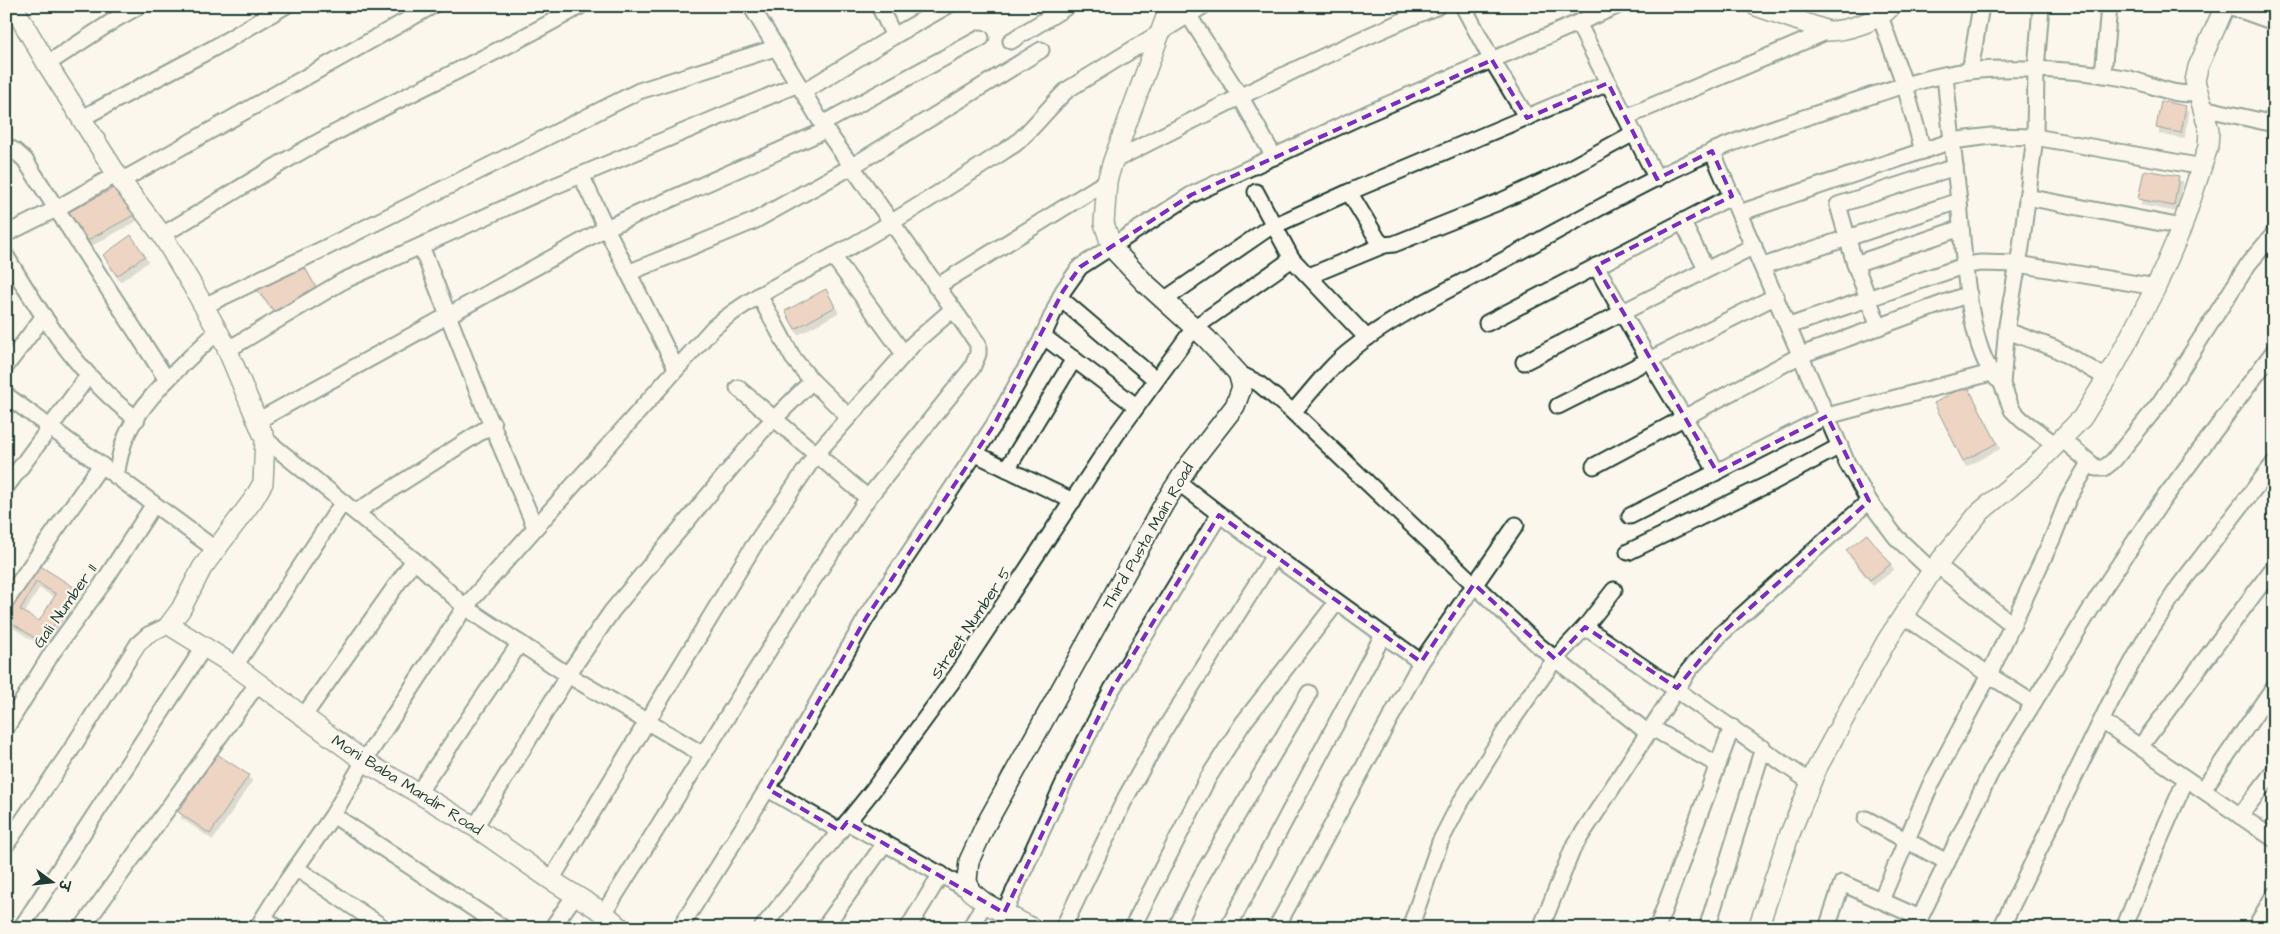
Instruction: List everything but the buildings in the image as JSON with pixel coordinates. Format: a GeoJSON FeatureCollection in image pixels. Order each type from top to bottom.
{"type":"FeatureCollection","features":[{"type":"Feature","properties":{"kind":"street"},"geometry":{"type":"LineString","coordinates":[[46,64],[139,6]]}},
{"type":"Feature","properties":{"kind":"street"},"geometry":{"type":"LineString","coordinates":[[82,118],[212,49],[285,6]]}},
{"type":"Feature","properties":{"kind":"street"},"geometry":{"type":"LineString","coordinates":[[6,234],[119,177],[432,6]]}},
{"type":"Feature","properties":{"kind":"street"},"geometry":{"type":"LineString","coordinates":[[162,235],[311,146],[456,70],[540,30],[580,6]]}},
{"type":"Feature","properties":{"kind":"street"},"geometry":{"type":"LineString","coordinates":[[604,913],[812,581],[868,498],[972,368],[978,354],[978,344],[824,127],[751,6]]}},
{"type":"Feature","properties":{"kind":"street"},"geometry":{"type":"LineString","coordinates":[[879,6],[894,36]]}},
{"type":"Feature","properties":{"kind":"street"},"geometry":{"type":"LineString","coordinates":[[227,350],[343,281],[581,175],[801,88],[947,6]]}},
{"type":"Feature","properties":{"kind":"street"},"geometry":{"type":"LineString","coordinates":[[1011,41],[1068,6]]}},
{"type":"Feature","properties":{"kind":"street"},"geometry":{"type":"LineString","coordinates":[[1170,6],[1113,161],[1108,181],[1104,223],[1112,248],[1238,373],[1258,383],[1293,412],[1556,659],[1650,731],[1718,765]]}},
{"type":"Feature","properties":{"kind":"street"},"geometry":{"type":"LineString","coordinates":[[278,928],[261,923],[333,815],[364,761],[465,607],[713,328],[732,312],[759,294],[834,256],[892,222],[1015,144],[1033,129],[1052,104],[1066,90],[1203,6]]}},
{"type":"Feature","properties":{"kind":"street"},"geometry":{"type":"LineString","coordinates":[[1113,161],[1240,96],[1368,34],[1408,12],[1438,6]]}},
{"type":"Feature","properties":{"kind":"street"},"geometry":{"type":"LineString","coordinates":[[1463,6],[1492,60],[1527,118]]}},
{"type":"Feature","properties":{"kind":"street"},"geometry":{"type":"LineString","coordinates":[[680,928],[768,788],[866,618],[994,425],[1043,336],[1060,298],[1080,267],[1191,195],[1366,114],[1617,6]]}},
{"type":"Feature","properties":{"kind":"street"},"geometry":{"type":"LineString","coordinates":[[1756,6],[1828,31],[1840,32],[1886,11],[1923,151]]}},
{"type":"Feature","properties":{"kind":"street"},"geometry":{"type":"LineString","coordinates":[[1970,71],[1981,6]]}},
{"type":"Feature","properties":{"kind":"street"},"geometry":{"type":"LineString","coordinates":[[2041,6],[2036,70],[2035,137],[2007,331],[2002,384],[2006,396],[2017,415],[2096,468],[2104,468],[2113,461],[2159,404],[2249,263],[2274,234]]}},
{"type":"Feature","properties":{"kind":"street"},"geometry":{"type":"LineString","coordinates":[[2103,75],[2109,6]]}},
{"type":"Feature","properties":{"kind":"street"},"geometry":{"type":"LineString","coordinates":[[1758,928],[1789,836],[1810,782],[1845,714],[1903,615],[1934,568],[1979,513],[2059,442],[2082,418],[2107,378],[2156,287],[2182,227],[2203,167],[2208,147],[2209,130],[2194,81],[2198,66],[2227,6],[2274,22]]}},
{"type":"Feature","properties":{"kind":"street"},"geometry":{"type":"LineString","coordinates":[[6,845],[69,754],[138,644],[148,635],[169,625],[181,609],[191,588],[215,549],[253,500],[263,483],[265,439],[227,350],[204,306],[162,235],[119,177],[46,64],[15,11]]}},
{"type":"Feature","properties":{"kind":"street"},"geometry":{"type":"LineString","coordinates":[[1189,16],[1240,96],[1274,157]]}},
{"type":"Feature","properties":{"kind":"street"},"geometry":{"type":"LineString","coordinates":[[1578,24],[1657,179]]}},
{"type":"Feature","properties":{"kind":"street"},"geometry":{"type":"LineString","coordinates":[[1626,117],[1828,31]]}},
{"type":"Feature","properties":{"kind":"street"},"geometry":{"type":"LineString","coordinates":[[258,420],[606,228],[824,127],[980,38]]}},
{"type":"Feature","properties":{"kind":"street"},"geometry":{"type":"LineString","coordinates":[[204,306],[639,91],[775,48]]}},
{"type":"Feature","properties":{"kind":"street"},"geometry":{"type":"LineString","coordinates":[[628,273],[754,220],[851,167],[1040,50]]}},
{"type":"Feature","properties":{"kind":"street"},"geometry":{"type":"LineString","coordinates":[[1293,412],[1349,351],[1367,338],[1400,317],[1657,179],[1712,151],[1771,129],[1905,86],[1945,75],[1970,71],[2036,70],[2103,75],[2126,78],[2168,92],[2184,94],[2274,124]]}},
{"type":"Feature","properties":{"kind":"street"},"geometry":{"type":"LineString","coordinates":[[1945,75],[1969,294],[1977,336],[1991,373],[2002,384]]}},
{"type":"Feature","properties":{"kind":"street"},"geometry":{"type":"LineString","coordinates":[[1164,300],[1239,247],[1276,225],[1349,192],[1608,83]]}},
{"type":"Feature","properties":{"kind":"street"},"geometry":{"type":"LineString","coordinates":[[1309,276],[1384,245],[1394,244],[1499,202],[1556,176],[1634,133]]}},
{"type":"Feature","properties":{"kind":"street"},"geometry":{"type":"LineString","coordinates":[[1739,212],[1952,141],[1991,136],[2035,137],[2203,167]]}},
{"type":"Feature","properties":{"kind":"street"},"geometry":{"type":"LineString","coordinates":[[6,146],[15,150],[25,160],[167,380]]}},
{"type":"Feature","properties":{"kind":"street"},"geometry":{"type":"LineString","coordinates":[[1712,151],[1840,446],[1869,501],[1896,537],[1934,568],[2013,625]]}},
{"type":"Feature","properties":{"kind":"street"},"geometry":{"type":"LineString","coordinates":[[1879,327],[1855,264],[1838,205],[1955,167]]}},
{"type":"Feature","properties":{"kind":"street"},"geometry":{"type":"LineString","coordinates":[[581,175],[676,368]]}},
{"type":"Feature","properties":{"kind":"street"},"geometry":{"type":"LineString","coordinates":[[936,287],[1108,181]]}},
{"type":"Feature","properties":{"kind":"street"},"geometry":{"type":"LineString","coordinates":[[1256,192],[1276,225],[1292,259],[1367,338]]}},
{"type":"Feature","properties":{"kind":"street"},"geometry":{"type":"LineString","coordinates":[[1349,192],[1378,240],[1384,245]]}},
{"type":"Feature","properties":{"kind":"street"},"geometry":{"type":"LineString","coordinates":[[1487,322],[1732,196]]}},
{"type":"Feature","properties":{"kind":"street"},"geometry":{"type":"LineString","coordinates":[[2027,198],[2182,227]]}},
{"type":"Feature","properties":{"kind":"street"},"geometry":{"type":"LineString","coordinates":[[1763,266],[1959,201]]}},
{"type":"Feature","properties":{"kind":"street"},"geometry":{"type":"LineString","coordinates":[[1682,221],[1706,269]]}},
{"type":"Feature","properties":{"kind":"street"},"geometry":{"type":"LineString","coordinates":[[1855,264],[1961,228]]}},
{"type":"Feature","properties":{"kind":"street"},"geometry":{"type":"LineString","coordinates":[[421,246],[447,315],[535,527]]}},
{"type":"Feature","properties":{"kind":"street"},"geometry":{"type":"LineString","coordinates":[[1524,362],[1754,246]]}},
{"type":"Feature","properties":{"kind":"street"},"geometry":{"type":"LineString","coordinates":[[6,256],[74,359],[117,405],[136,420]]}},
{"type":"Feature","properties":{"kind":"street"},"geometry":{"type":"LineString","coordinates":[[834,256],[904,354]]}},
{"type":"Feature","properties":{"kind":"street","name":"Street Number 5"},"geometry":{"type":"LineString","coordinates":[[762,928],[843,827],[957,675],[1136,406],[1194,328],[1292,259]]}},
{"type":"Feature","properties":{"kind":"street"},"geometry":{"type":"LineString","coordinates":[[1789,326],[1966,265],[1981,263],[2018,264],[2156,287]]}},
{"type":"Feature","properties":{"kind":"street"},"geometry":{"type":"LineString","coordinates":[[1596,266],[1717,472]]}},
{"type":"Feature","properties":{"kind":"street"},"geometry":{"type":"LineString","coordinates":[[759,294],[793,358],[812,381],[849,417]]}},
{"type":"Feature","properties":{"kind":"street"},"geometry":{"type":"LineString","coordinates":[[1594,466],[1801,355],[1969,294]]}},
{"type":"Feature","properties":{"kind":"street"},"geometry":{"type":"LineString","coordinates":[[1558,406],[1776,296]]}},
{"type":"Feature","properties":{"kind":"street"},"geometry":{"type":"LineString","coordinates":[[1060,298],[1155,379]]}},
{"type":"Feature","properties":{"kind":"street"},"geometry":{"type":"LineString","coordinates":[[552,880],[753,546],[817,453],[904,354],[953,309]]}},
{"type":"Feature","properties":{"kind":"street"},"geometry":{"type":"LineString","coordinates":[[6,366],[44,316]]}},
{"type":"Feature","properties":{"kind":"street"},"geometry":{"type":"LineString","coordinates":[[116,476],[124,441],[136,420],[167,380],[218,331]]}},
{"type":"Feature","properties":{"kind":"street"},"geometry":{"type":"LineString","coordinates":[[2007,331],[2054,348],[2107,378]]}},
{"type":"Feature","properties":{"kind":"street"},"geometry":{"type":"LineString","coordinates":[[1043,336],[1136,406]]}},
{"type":"Feature","properties":{"kind":"street"},"geometry":{"type":"LineString","coordinates":[[1827,928],[1842,883],[1880,900],[1917,923],[1991,772],[2103,589],[2159,505],[2274,351]]}},
{"type":"Feature","properties":{"kind":"street"},"geometry":{"type":"LineString","coordinates":[[1007,469],[1074,359]]}},
{"type":"Feature","properties":{"kind":"street","name":"Third Pusta Main Road"},"geometry":{"type":"LineString","coordinates":[[970,890],[967,880],[969,861],[984,826],[1178,482],[1235,406],[1242,387],[1238,373]]}},
{"type":"Feature","properties":{"kind":"street"},"geometry":{"type":"LineString","coordinates":[[1630,516],[1827,416],[1991,373]]}},
{"type":"Feature","properties":{"kind":"street"},"geometry":{"type":"LineString","coordinates":[[6,487],[49,426],[88,376]]}},
{"type":"Feature","properties":{"kind":"street"},"geometry":{"type":"LineString","coordinates":[[475,827],[568,675],[612,611],[773,419],[812,381]]}},
{"type":"Feature","properties":{"kind":"street"},"geometry":{"type":"LineString","coordinates":[[738,388],[868,498]]}},
{"type":"Feature","properties":{"kind":"street"},"geometry":{"type":"LineString","coordinates":[[6,395],[215,549]]}},
{"type":"Feature","properties":{"kind":"street"},"geometry":{"type":"LineString","coordinates":[[356,512],[493,424]]}},
{"type":"Feature","properties":{"kind":"street"},"geometry":{"type":"LineString","coordinates":[[265,439],[414,560],[465,607],[568,675],[702,754]]}},
{"type":"Feature","properties":{"kind":"street"},"geometry":{"type":"LineString","coordinates":[[1628,552],[1777,480],[1840,446]]}},
{"type":"Feature","properties":{"kind":"street"},"geometry":{"type":"LineString","coordinates":[[976,454],[1072,501]]}},
{"type":"Feature","properties":{"kind":"street"},"geometry":{"type":"LineString","coordinates":[[1880,900],[1930,786],[1989,675],[2068,499],[2089,463]]}},
{"type":"Feature","properties":{"kind":"street"},"geometry":{"type":"LineString","coordinates":[[2001,928],[2102,721],[2149,632],[2180,585],[2274,463]]}},
{"type":"Feature","properties":{"kind":"street"},"geometry":{"type":"LineString","coordinates":[[6,601],[101,465]]}},
{"type":"Feature","properties":{"kind":"street"},"geometry":{"type":"LineString","coordinates":[[1178,482],[1274,556],[1421,662]]}},
{"type":"Feature","properties":{"kind":"street"},"geometry":{"type":"LineString","coordinates":[[1542,928],[1573,848],[1690,670],[1720,634],[1869,501]]}},
{"type":"Feature","properties":{"kind":"street"},"geometry":{"type":"LineString","coordinates":[[235,666],[343,502]]}},
{"type":"Feature","properties":{"kind":"street","name":"Gali Number 11"},"geometry":{"type":"LineString","coordinates":[[6,728],[52,653],[101,586],[154,504]]}},
{"type":"Feature","properties":{"kind":"street"},"geometry":{"type":"LineString","coordinates":[[1004,913],[1068,774],[1112,689],[1220,515]]}},
{"type":"Feature","properties":{"kind":"street"},"geometry":{"type":"LineString","coordinates":[[1276,928],[1421,662],[1516,525]]}},
{"type":"Feature","properties":{"kind":"street"},"geometry":{"type":"LineString","coordinates":[[1063,928],[1126,798],[1161,734],[1274,556]]}},
{"type":"Feature","properties":{"kind":"street"},"geometry":{"type":"LineString","coordinates":[[304,717],[414,560]]}},
{"type":"Feature","properties":{"kind":"street"},"geometry":{"type":"LineString","coordinates":[[2140,747],[2274,567]]}},
{"type":"Feature","properties":{"kind":"street"},"geometry":{"type":"LineString","coordinates":[[1410,928],[1440,842],[1460,805],[1511,722],[1556,659],[1585,627],[1614,590]]}},
{"type":"Feature","properties":{"kind":"street"},"geometry":{"type":"LineString","coordinates":[[1132,928],[1208,778],[1249,715],[1337,602]]}},
{"type":"Feature","properties":{"kind":"street"},"geometry":{"type":"LineString","coordinates":[[1903,615],[2033,703]]}},
{"type":"Feature","properties":{"kind":"street","name":"Moni Baba Mandir Road"},"geometry":{"type":"LineString","coordinates":[[169,625],[235,666],[364,761],[475,827],[604,913],[621,928]]}},
{"type":"Feature","properties":{"kind":"street"},"geometry":{"type":"LineString","coordinates":[[1585,627],[1677,688],[1810,782]]}},
{"type":"Feature","properties":{"kind":"street"},"geometry":{"type":"LineString","coordinates":[[1228,928],[1383,635]]}},
{"type":"Feature","properties":{"kind":"street"},"geometry":{"type":"LineString","coordinates":[[418,793],[520,643]]}},
{"type":"Feature","properties":{"kind":"street"},"geometry":{"type":"LineString","coordinates":[[21,928],[204,647]]}},
{"type":"Feature","properties":{"kind":"street"},"geometry":{"type":"LineString","coordinates":[[82,928],[258,683]]}},
{"type":"Feature","properties":{"kind":"street"},"geometry":{"type":"LineString","coordinates":[[2203,790],[2274,687]]}},
{"type":"Feature","properties":{"kind":"street"},"geometry":{"type":"LineString","coordinates":[[1176,928],[1202,876],[1309,694]]}},
{"type":"Feature","properties":{"kind":"street"},"geometry":{"type":"LineString","coordinates":[[2102,721],[2274,839]]}},
{"type":"Feature","properties":{"kind":"street"},"geometry":{"type":"LineString","coordinates":[[1657,928],[1732,727]]}},
{"type":"Feature","properties":{"kind":"street"},"geometry":{"type":"LineString","coordinates":[[1707,928],[1763,748]]}},
{"type":"Feature","properties":{"kind":"street"},"geometry":{"type":"LineString","coordinates":[[2240,816],[2274,771]]}},
{"type":"Feature","properties":{"kind":"street"},"geometry":{"type":"LineString","coordinates":[[2124,928],[2186,779]]}},
{"type":"Feature","properties":{"kind":"street"},"geometry":{"type":"LineString","coordinates":[[768,788],[843,827],[885,842],[970,890],[984,903],[1032,928]]}},
{"type":"Feature","properties":{"kind":"street"},"geometry":{"type":"LineString","coordinates":[[333,815],[503,928]]}},
{"type":"Feature","properties":{"kind":"street"},"geometry":{"type":"LineString","coordinates":[[1866,819],[1907,839],[1947,862]]}},
{"type":"Feature","properties":{"kind":"street"},"geometry":{"type":"LineString","coordinates":[[824,928],[885,842]]}},
{"type":"Feature","properties":{"kind":"street"},"geometry":{"type":"LineString","coordinates":[[296,868],[384,928]]}},
{"type":"Feature","properties":{"kind":"street"},"geometry":{"type":"LineString","coordinates":[[908,928],[940,874]]}},
{"type":"Feature","properties":{"kind":"street"},"geometry":{"type":"LineString","coordinates":[[552,928],[575,895]]}},
{"type":"Feature","properties":{"kind":"street"},"geometry":{"type":"LineString","coordinates":[[2255,928],[2274,895]]}},
{"type":"Feature","properties":{"kind":"street"},"geometry":{"type":"LineString","coordinates":[[970,928],[984,903]]}},
{"type":"Feature","properties":{"kind":"highlighted area"},"geometry":{"type":"Polygon","coordinates":[[[1492,60],[1527,118],[1608,83],[1657,179],[1712,151],[1732,196],[1596,266],[1717,472],[1827,416],[1869,501],[1720,635],[1677,688],[1585,627],[1555,659],[1474,584],[1421,662],[1219,515],[1112,689],[1004,913],[847,822],[840,831],[768,789],[866,618],[994,425],[1063,291],[1080,267],[1191,195],[1492,60]]]}}]}
